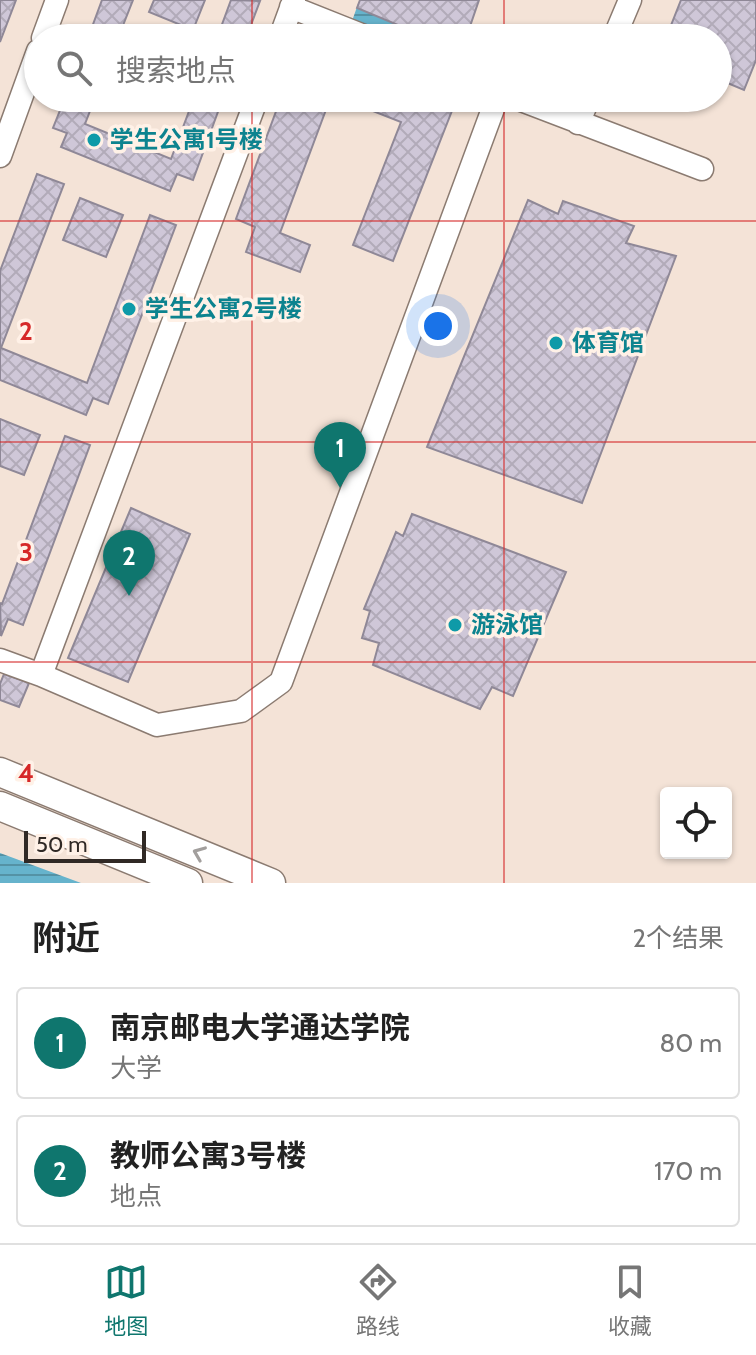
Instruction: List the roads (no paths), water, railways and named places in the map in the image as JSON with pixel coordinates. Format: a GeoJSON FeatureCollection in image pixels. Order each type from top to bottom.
{"type":"FeatureCollection","features":[{"type":"Feature","properties":{"kind":"main road"},"geometry":{"type":"LineString","coordinates":[[0,772],[271,883]]}},
{"type":"Feature","properties":{"kind":"main road"},"geometry":{"type":"LineString","coordinates":[[0,806],[188,883]]}},
{"type":"Feature","properties":{"kind":"lane"},"geometry":{"type":"LineString","coordinates":[[48,24],[57,0]]}},
{"type":"Feature","properties":{"kind":"lane"},"geometry":{"type":"LineString","coordinates":[[620,24],[630,0]]}},
{"type":"Feature","properties":{"kind":"lane"},"geometry":{"type":"LineString","coordinates":[[285,24],[293,3],[339,24]]}},
{"type":"Feature","properties":{"kind":"lane"},"geometry":{"type":"LineString","coordinates":[[0,156],[5,126],[24,83]]}},
{"type":"Feature","properties":{"kind":"lane"},"geometry":{"type":"LineString","coordinates":[[41,675],[252,112]]}},
{"type":"Feature","properties":{"kind":"lane"},"geometry":{"type":"LineString","coordinates":[[0,660],[157,725],[241,711],[281,682],[492,112]]}},
{"type":"Feature","properties":{"kind":"lane"},"geometry":{"type":"LineString","coordinates":[[551,112],[702,169]]}},
{"type":"Feature","properties":{"kind":"lane"},"geometry":{"type":"LineString","coordinates":[[578,123],[583,112]]}},
{"type":"Feature","properties":{"kind":"water"},"geometry":{"type":"Polygon","coordinates":[[[358,4],[413,24],[351,24],[358,4]]]}},
{"type":"Feature","properties":{"kind":"water"},"geometry":{"type":"Polygon","coordinates":[[[0,853],[81,883],[0,883],[0,853]]]}},
{"type":"Feature","properties":{"kind":"place","name":"学生公寓1号楼"},"geometry":{"type":"Point","coordinates":[94,140]}},
{"type":"Feature","properties":{"kind":"place","name":"学生公寓2号楼"},"geometry":{"type":"Point","coordinates":[129,309]}},
{"type":"Feature","properties":{"kind":"place","name":"体育馆"},"geometry":{"type":"Point","coordinates":[556,343]}},
{"type":"Feature","properties":{"kind":"place","name":"南京邮电大学通达学院"},"geometry":{"type":"Point","coordinates":[340,488]}},
{"type":"Feature","properties":{"kind":"place","name":"教师公寓3号楼"},"geometry":{"type":"Point","coordinates":[129,596]}},
{"type":"Feature","properties":{"kind":"place","name":"游泳馆"},"geometry":{"type":"Point","coordinates":[455,625]}}]}
